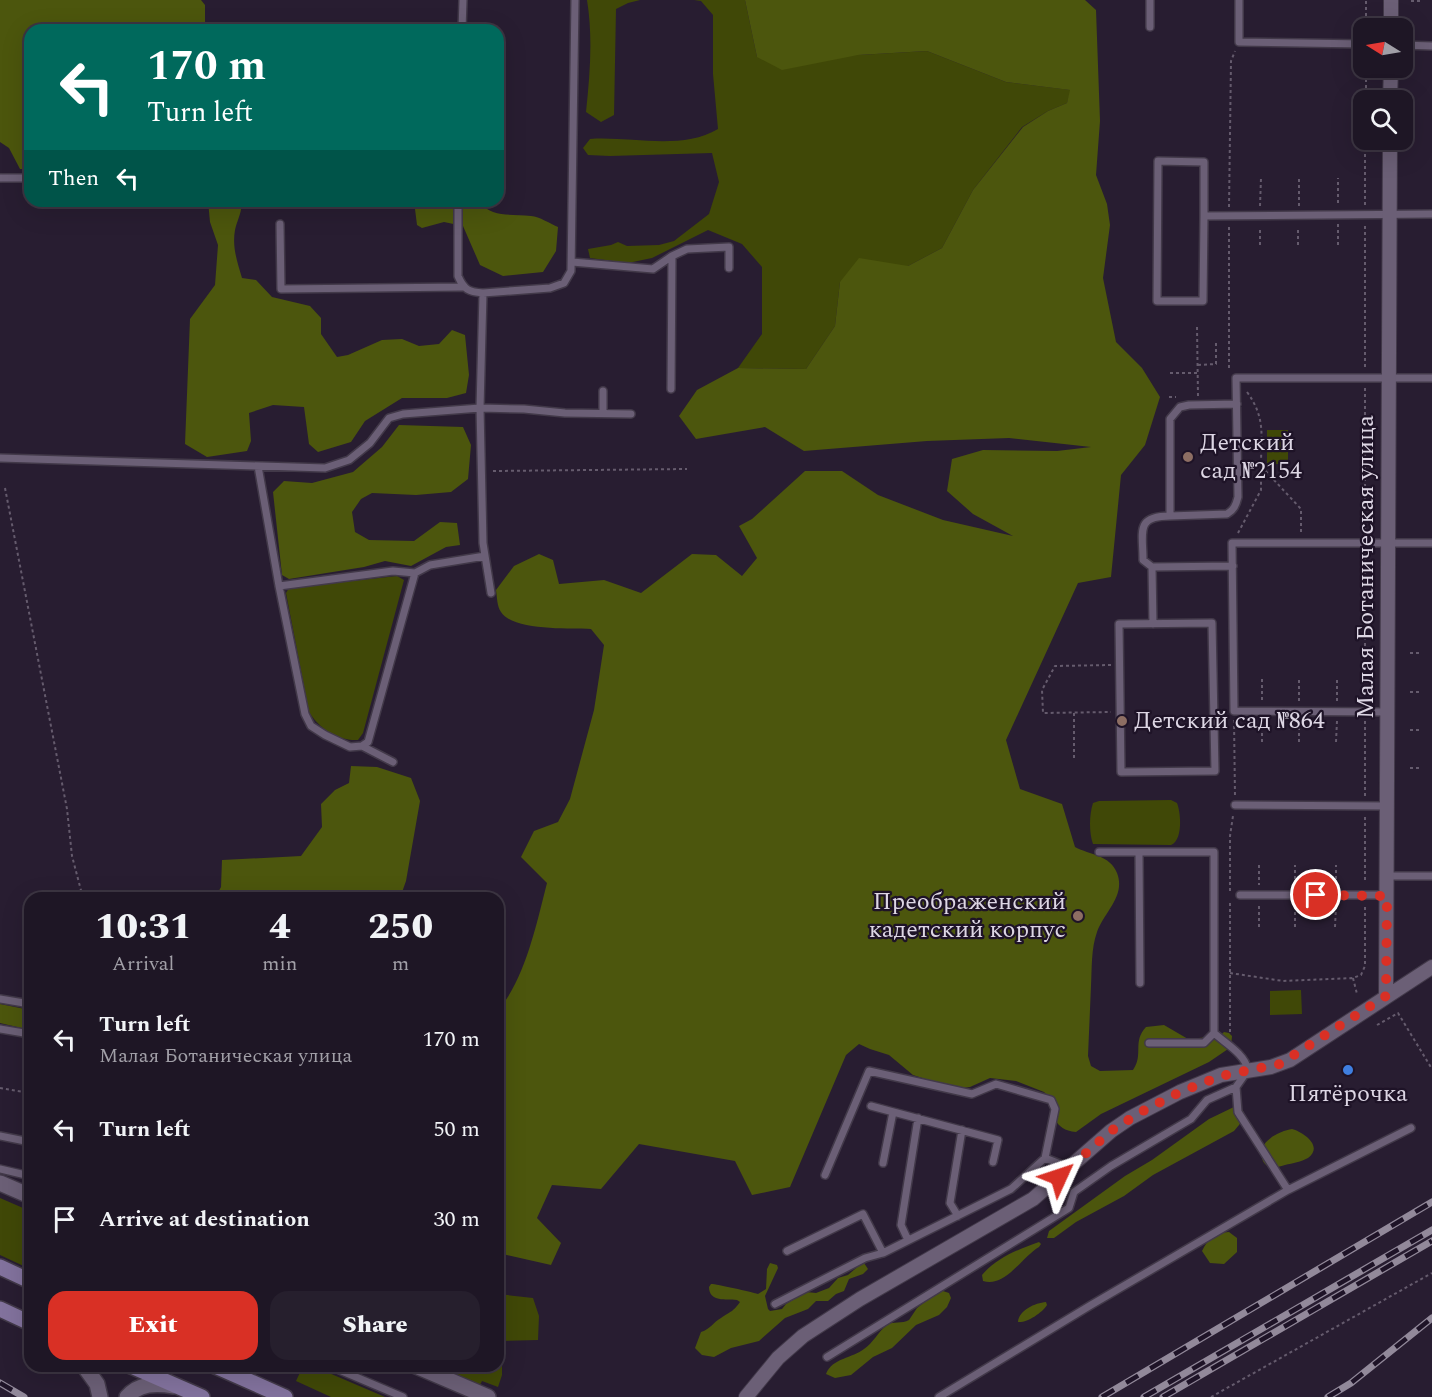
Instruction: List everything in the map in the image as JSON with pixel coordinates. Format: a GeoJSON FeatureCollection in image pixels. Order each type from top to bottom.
{"type":"FeatureCollection","features":[{"type":"Feature","properties":{"kind":"main road"},"geometry":{"type":"LineString","coordinates":[[0,1267],[24,1278]]}},
{"type":"Feature","properties":{"kind":"main road"},"geometry":{"type":"LineString","coordinates":[[0,1309],[24,1320]]}},
{"type":"Feature","properties":{"kind":"main road"},"geometry":{"type":"LineString","coordinates":[[145,1372],[202,1397]]}},
{"type":"Feature","properties":{"kind":"main road"},"geometry":{"type":"LineString","coordinates":[[229,1372],[285,1397]]}},
{"type":"Feature","properties":{"kind":"street"},"geometry":{"type":"LineString","coordinates":[[1391,0],[1391,18]]}},
{"type":"Feature","properties":{"kind":"street","name":"Малая Ботаническая улица"},"geometry":{"type":"LineString","coordinates":[[1386,996],[1390,150]]}},
{"type":"Feature","properties":{"kind":"street"},"geometry":{"type":"LineString","coordinates":[[746,1397],[778,1358],[803,1336],[860,1299],[1033,1199],[1111,1131],[1141,1112],[1202,1083],[1290,1060],[1432,967]]}},
{"type":"Feature","properties":{"kind":"street"},"geometry":{"type":"LineString","coordinates":[[0,1182],[24,1193]]}},
{"type":"Feature","properties":{"kind":"street"},"geometry":{"type":"LineString","coordinates":[[88,1372],[96,1384],[100,1397]]}},
{"type":"Feature","properties":{"kind":"street"},"geometry":{"type":"LineString","coordinates":[[430,1372],[488,1397]]}},
{"type":"Feature","properties":{"kind":"street"},"geometry":{"type":"LineString","coordinates":[[127,1397],[133,1390],[144,1385],[161,1384],[179,1387]]}},
{"type":"Feature","properties":{"kind":"lane"},"geometry":{"type":"LineString","coordinates":[[462,24],[463,0]]}},
{"type":"Feature","properties":{"kind":"lane"},"geometry":{"type":"LineString","coordinates":[[459,207],[458,276],[463,287],[470,292],[483,292],[550,288],[564,283],[571,271],[572,262],[575,0]]}},
{"type":"Feature","properties":{"kind":"lane"},"geometry":{"type":"LineString","coordinates":[[1150,0],[1150,27]]}},
{"type":"Feature","properties":{"kind":"lane"},"geometry":{"type":"LineString","coordinates":[[1239,0],[1239,42],[1353,44]]}},
{"type":"Feature","properties":{"kind":"lane"},"geometry":{"type":"LineString","coordinates":[[1413,45],[1432,46]]}},
{"type":"Feature","properties":{"kind":"lane"},"geometry":{"type":"LineString","coordinates":[[1158,161],[1204,162],[1204,216],[1203,301],[1157,301],[1158,161]]}},
{"type":"Feature","properties":{"kind":"lane"},"geometry":{"type":"LineString","coordinates":[[0,178],[24,178]]}},
{"type":"Feature","properties":{"kind":"lane"},"geometry":{"type":"LineString","coordinates":[[1204,216],[1432,214]]}},
{"type":"Feature","properties":{"kind":"lane"},"geometry":{"type":"LineString","coordinates":[[280,224],[280,289],[463,287]]}},
{"type":"Feature","properties":{"kind":"lane"},"geometry":{"type":"LineString","coordinates":[[572,262],[653,269],[687,249],[729,247],[729,268]]}},
{"type":"Feature","properties":{"kind":"lane"},"geometry":{"type":"LineString","coordinates":[[671,389],[672,256]]}},
{"type":"Feature","properties":{"kind":"lane"},"geometry":{"type":"LineString","coordinates":[[483,292],[481,471],[483,543],[491,593]]}},
{"type":"Feature","properties":{"kind":"lane"},"geometry":{"type":"LineString","coordinates":[[1233,566],[1152,567],[1143,560],[1143,527],[1151,517],[1221,515],[1233,510],[1238,497],[1236,378],[1432,378]]}},
{"type":"Feature","properties":{"kind":"lane"},"geometry":{"type":"LineString","coordinates":[[603,391],[603,413]]}},
{"type":"Feature","properties":{"kind":"lane"},"geometry":{"type":"LineString","coordinates":[[1170,516],[1170,419],[1180,407],[1237,404]]}},
{"type":"Feature","properties":{"kind":"lane"},"geometry":{"type":"LineString","coordinates":[[0,458],[325,468],[349,459],[370,443],[389,418],[404,414],[480,408],[631,414]]}},
{"type":"Feature","properties":{"kind":"lane"},"geometry":{"type":"LineString","coordinates":[[258,466],[304,714],[311,726],[350,747],[362,746],[368,742],[415,573]]}},
{"type":"Feature","properties":{"kind":"lane"},"geometry":{"type":"LineString","coordinates":[[1387,712],[1234,711],[1232,543],[1432,543]]}},
{"type":"Feature","properties":{"kind":"lane"},"geometry":{"type":"LineString","coordinates":[[279,586],[393,571],[415,573],[430,565],[485,556]]}},
{"type":"Feature","properties":{"kind":"lane"},"geometry":{"type":"LineString","coordinates":[[1152,567],[1153,624]]}},
{"type":"Feature","properties":{"kind":"lane"},"geometry":{"type":"LineString","coordinates":[[1212,623],[1215,771],[1121,772],[1119,624],[1153,624],[1212,623]]}},
{"type":"Feature","properties":{"kind":"lane"},"geometry":{"type":"LineString","coordinates":[[362,746],[393,762]]}},
{"type":"Feature","properties":{"kind":"lane"},"geometry":{"type":"LineString","coordinates":[[1234,805],[1387,806]]}},
{"type":"Feature","properties":{"kind":"lane"},"geometry":{"type":"LineString","coordinates":[[1099,852],[1214,852],[1214,1034],[1204,1043],[1149,1043]]}},
{"type":"Feature","properties":{"kind":"lane"},"geometry":{"type":"LineString","coordinates":[[1139,853],[1140,983]]}},
{"type":"Feature","properties":{"kind":"lane"},"geometry":{"type":"LineString","coordinates":[[1386,876],[1432,876]]}},
{"type":"Feature","properties":{"kind":"lane"},"geometry":{"type":"LineString","coordinates":[[1240,895],[1387,896]]}},
{"type":"Feature","properties":{"kind":"lane"},"geometry":{"type":"LineString","coordinates":[[0,999],[24,1003]]}},
{"type":"Feature","properties":{"kind":"lane"},"geometry":{"type":"LineString","coordinates":[[0,1029],[24,1033]]}},
{"type":"Feature","properties":{"kind":"lane"},"geometry":{"type":"LineString","coordinates":[[827,1357],[1069,1208],[1074,1192],[1111,1166],[1191,1119],[1207,1100],[1236,1087],[1248,1070],[1244,1058],[1214,1034]]}},
{"type":"Feature","properties":{"kind":"lane"},"geometry":{"type":"LineString","coordinates":[[775,1304],[865,1258],[883,1253],[1011,1189],[1046,1158],[1055,1108],[1051,1100],[996,1084],[972,1094],[869,1071],[825,1175]]}},
{"type":"Feature","properties":{"kind":"lane"},"geometry":{"type":"LineString","coordinates":[[1236,1087],[1238,1112],[1288,1190]]}},
{"type":"Feature","properties":{"kind":"lane"},"geometry":{"type":"LineString","coordinates":[[871,1106],[998,1140],[993,1162]]}},
{"type":"Feature","properties":{"kind":"lane"},"geometry":{"type":"LineString","coordinates":[[883,1163],[893,1112]]}},
{"type":"Feature","properties":{"kind":"lane"},"geometry":{"type":"LineString","coordinates":[[909,1240],[901,1225],[918,1119]]}},
{"type":"Feature","properties":{"kind":"lane"},"geometry":{"type":"LineString","coordinates":[[939,1397],[1288,1190],[1411,1128]]}},
{"type":"Feature","properties":{"kind":"lane"},"geometry":{"type":"LineString","coordinates":[[958,1216],[950,1203],[962,1130]]}},
{"type":"Feature","properties":{"kind":"lane"},"geometry":{"type":"LineString","coordinates":[[0,1136],[24,1141]]}},
{"type":"Feature","properties":{"kind":"lane"},"geometry":{"type":"LineString","coordinates":[[1046,1158],[1069,1168]]}},
{"type":"Feature","properties":{"kind":"lane"},"geometry":{"type":"LineString","coordinates":[[0,1169],[24,1175]]}},
{"type":"Feature","properties":{"kind":"lane"},"geometry":{"type":"LineString","coordinates":[[787,1251],[863,1214],[883,1253]]}},
{"type":"Feature","properties":{"kind":"lane"},"geometry":{"type":"LineString","coordinates":[[344,1372],[403,1397]]}},
{"type":"Feature","properties":{"kind":"path"},"geometry":{"type":"LineString","coordinates":[[1358,1],[1366,1],[1366,18]]}},
{"type":"Feature","properties":{"kind":"path"},"geometry":{"type":"LineString","coordinates":[[1411,1],[1422,1]]}},
{"type":"Feature","properties":{"kind":"path"},"geometry":{"type":"LineString","coordinates":[[1230,973],[1283,981],[1353,978],[1361,975],[1365,966],[1365,150]]}},
{"type":"Feature","properties":{"kind":"path"},"geometry":{"type":"LineString","coordinates":[[1197,327],[1198,405]]}},
{"type":"Feature","properties":{"kind":"path"},"geometry":{"type":"LineString","coordinates":[[1198,365],[1216,364],[1215,343]]}},
{"type":"Feature","properties":{"kind":"path"},"geometry":{"type":"LineString","coordinates":[[1170,373],[1198,373]]}},
{"type":"Feature","properties":{"kind":"path"},"geometry":{"type":"LineString","coordinates":[[1232,543],[1261,490],[1261,417],[1254,402],[1236,378]]}},
{"type":"Feature","properties":{"kind":"path"},"geometry":{"type":"LineString","coordinates":[[1359,422],[1365,422]]}},
{"type":"Feature","properties":{"kind":"path"},"geometry":{"type":"LineString","coordinates":[[1359,461],[1365,461]]}},
{"type":"Feature","properties":{"kind":"path"},"geometry":{"type":"LineString","coordinates":[[1261,466],[1301,509],[1301,543]]}},
{"type":"Feature","properties":{"kind":"path"},"geometry":{"type":"LineString","coordinates":[[481,471],[687,469]]}},
{"type":"Feature","properties":{"kind":"path"},"geometry":{"type":"LineString","coordinates":[[5,488],[67,809],[72,856],[81,892]]}},
{"type":"Feature","properties":{"kind":"path"},"geometry":{"type":"LineString","coordinates":[[1359,501],[1365,501]]}},
{"type":"Feature","properties":{"kind":"path"},"geometry":{"type":"LineString","coordinates":[[1410,654],[1420,653]]}},
{"type":"Feature","properties":{"kind":"path"},"geometry":{"type":"LineString","coordinates":[[1119,665],[1055,666],[1042,690],[1043,713],[1120,712]]}},
{"type":"Feature","properties":{"kind":"path"},"geometry":{"type":"LineString","coordinates":[[1410,692],[1420,692]]}},
{"type":"Feature","properties":{"kind":"path"},"geometry":{"type":"LineString","coordinates":[[1230,1032],[1230,836],[1234,805],[1234,711]]}},
{"type":"Feature","properties":{"kind":"path"},"geometry":{"type":"LineString","coordinates":[[1074,713],[1074,759]]}},
{"type":"Feature","properties":{"kind":"path"},"geometry":{"type":"LineString","coordinates":[[1410,730],[1420,730]]}},
{"type":"Feature","properties":{"kind":"path"},"geometry":{"type":"LineString","coordinates":[[1410,768],[1420,768]]}},
{"type":"Feature","properties":{"kind":"path"},"geometry":{"type":"LineString","coordinates":[[1353,978],[1357,994]]}},
{"type":"Feature","properties":{"kind":"path"},"geometry":{"type":"LineString","coordinates":[[1377,1025],[1398,1013],[1432,1069]]}},
{"type":"Feature","properties":{"kind":"path"},"geometry":{"type":"LineString","coordinates":[[0,1088],[24,1092]]}},
{"type":"Feature","properties":{"kind":"path"},"geometry":{"type":"LineString","coordinates":[[1211,1397],[1432,1273]]}},
{"type":"Feature","properties":{"kind":"green space"},"geometry":{"type":"Polygon","coordinates":[[[0,0],[201,0],[205,5],[205,24],[24,24],[24,169],[20,169],[9,148],[0,142],[0,0]]]}},
{"type":"Feature","properties":{"kind":"green space"},"geometry":{"type":"Polygon","coordinates":[[[587,0],[640,0],[616,9],[614,115],[601,122],[586,112],[590,70],[587,0]]]}},
{"type":"Feature","properties":{"kind":"green space"},"geometry":{"type":"Polygon","coordinates":[[[694,0],[745,0],[757,57],[927,51],[1006,82],[1071,90],[1067,103],[1048,111],[1022,127],[973,190],[942,248],[908,266],[840,282],[835,326],[806,369],[738,368],[762,334],[762,267],[742,244],[708,230],[652,258],[628,263],[590,258],[588,249],[618,242],[627,246],[659,245],[674,241],[709,214],[719,182],[712,153],[610,156],[588,155],[583,148],[590,139],[672,141],[704,136],[718,129],[713,74],[713,15],[701,1],[694,0]]]}},
{"type":"Feature","properties":{"kind":"green space"},"geometry":{"type":"Polygon","coordinates":[[[745,0],[1085,0],[1096,10],[1100,121],[1096,175],[1107,204],[1110,225],[1103,278],[1116,342],[1142,368],[1160,397],[1145,445],[1121,475],[1111,577],[1078,583],[1006,740],[1020,789],[1062,804],[1075,847],[1110,862],[1117,873],[1119,889],[1097,932],[1093,952],[1088,1056],[1091,1066],[1100,1071],[1133,1070],[1138,1059],[1140,1038],[1146,1027],[1164,1025],[1188,1039],[1229,1033],[1232,1036],[1231,1047],[1209,1062],[1101,1114],[1076,1132],[1068,1131],[1059,1124],[1044,1092],[1016,1081],[990,1078],[970,1087],[956,1089],[913,1075],[889,1055],[859,1044],[846,1055],[790,1187],[752,1195],[735,1161],[639,1144],[601,1189],[552,1185],[537,1218],[561,1243],[551,1265],[504,1254],[504,1002],[523,967],[547,883],[521,857],[534,831],[558,822],[570,799],[594,710],[604,645],[591,629],[542,627],[517,623],[507,618],[500,610],[496,590],[514,566],[539,554],[553,560],[559,584],[604,580],[641,593],[692,554],[716,555],[742,576],[757,558],[739,526],[752,519],[805,471],[842,471],[878,495],[943,520],[1013,536],[973,514],[947,491],[952,459],[983,450],[1057,451],[1091,447],[1009,438],[927,441],[804,451],[765,427],[696,439],[679,416],[697,390],[738,368],[806,369],[835,326],[840,282],[859,258],[908,266],[942,248],[973,190],[1023,127],[1048,111],[1067,103],[1070,90],[1006,82],[927,51],[858,55],[782,70],[757,57],[745,0]]]}},
{"type":"Feature","properties":{"kind":"green space"},"geometry":{"type":"Polygon","coordinates":[[[209,207],[241,207],[234,242],[242,278],[256,280],[272,297],[310,306],[321,318],[321,334],[337,357],[348,355],[382,340],[402,339],[419,346],[439,344],[452,330],[465,335],[469,375],[466,393],[447,398],[402,398],[365,421],[351,442],[318,452],[309,444],[304,407],[273,405],[249,413],[251,441],[247,451],[207,457],[185,444],[190,319],[215,285],[218,245],[210,222],[209,207]]]}},
{"type":"Feature","properties":{"kind":"green space"},"geometry":{"type":"Polygon","coordinates":[[[415,207],[484,207],[496,213],[531,216],[558,227],[556,251],[543,272],[503,276],[480,265],[463,226],[444,222],[422,228],[417,225],[415,207]]]}},
{"type":"Feature","properties":{"kind":"green space"},"geometry":{"type":"Polygon","coordinates":[[[399,425],[463,427],[471,445],[468,479],[451,492],[416,495],[372,493],[361,499],[352,512],[355,532],[369,540],[414,541],[440,522],[457,523],[460,545],[446,547],[411,566],[385,561],[364,567],[289,579],[282,575],[273,492],[284,481],[312,483],[353,472],[382,447],[399,425]]]}},
{"type":"Feature","properties":{"kind":"green space"},"geometry":{"type":"Polygon","coordinates":[[[1267,430],[1288,430],[1288,464],[1267,464],[1267,430]]]}},
{"type":"Feature","properties":{"kind":"green space"},"geometry":{"type":"Polygon","coordinates":[[[397,576],[404,580],[363,733],[358,740],[336,736],[318,724],[309,712],[286,593],[289,588],[397,576]]]}},
{"type":"Feature","properties":{"kind":"green space"},"geometry":{"type":"Polygon","coordinates":[[[351,766],[377,767],[411,778],[420,801],[402,892],[218,892],[221,887],[222,860],[301,856],[322,827],[321,804],[335,790],[349,783],[351,766]]]}},
{"type":"Feature","properties":{"kind":"green space"},"geometry":{"type":"Polygon","coordinates":[[[1171,800],[1177,803],[1180,819],[1178,838],[1171,845],[1093,844],[1090,824],[1093,803],[1171,800]]]}},
{"type":"Feature","properties":{"kind":"green space"},"geometry":{"type":"Polygon","coordinates":[[[1301,990],[1302,1014],[1270,1015],[1270,991],[1301,990]]]}},
{"type":"Feature","properties":{"kind":"green space"},"geometry":{"type":"Polygon","coordinates":[[[0,1004],[24,1009],[24,1029],[0,1023],[0,1004]]]}},
{"type":"Feature","properties":{"kind":"green space"},"geometry":{"type":"Polygon","coordinates":[[[1236,1106],[1242,1109],[1245,1115],[1234,1131],[1153,1175],[1124,1196],[1076,1222],[1054,1238],[1047,1238],[1049,1231],[1125,1176],[1152,1160],[1209,1119],[1236,1106]]]}},
{"type":"Feature","properties":{"kind":"green space"},"geometry":{"type":"Polygon","coordinates":[[[1292,1129],[1310,1140],[1314,1149],[1312,1153],[1308,1158],[1297,1162],[1275,1167],[1266,1165],[1262,1160],[1261,1152],[1266,1142],[1281,1132],[1292,1129]]]}},
{"type":"Feature","properties":{"kind":"green space"},"geometry":{"type":"Polygon","coordinates":[[[0,1198],[24,1208],[24,1266],[0,1255],[0,1198]]]}},
{"type":"Feature","properties":{"kind":"green space"},"geometry":{"type":"Polygon","coordinates":[[[1229,1232],[1237,1238],[1237,1252],[1224,1264],[1210,1263],[1202,1251],[1204,1247],[1215,1235],[1229,1232]]]}},
{"type":"Feature","properties":{"kind":"green space"},"geometry":{"type":"Polygon","coordinates":[[[1039,1242],[1041,1244],[1039,1247],[1006,1276],[991,1282],[983,1281],[982,1275],[1001,1259],[1039,1242]]]}},
{"type":"Feature","properties":{"kind":"green space"},"geometry":{"type":"Polygon","coordinates":[[[770,1263],[777,1265],[778,1268],[765,1296],[770,1311],[782,1309],[806,1292],[816,1293],[829,1288],[838,1278],[848,1275],[862,1263],[868,1269],[863,1274],[849,1279],[844,1291],[828,1301],[816,1301],[808,1309],[785,1318],[759,1341],[731,1348],[714,1357],[702,1355],[695,1348],[701,1332],[732,1311],[740,1302],[715,1297],[710,1292],[711,1284],[758,1294],[766,1289],[767,1269],[770,1263]]]}},
{"type":"Feature","properties":{"kind":"green space"},"geometry":{"type":"Polygon","coordinates":[[[940,1290],[949,1293],[951,1298],[947,1307],[939,1315],[916,1325],[892,1348],[873,1357],[851,1375],[835,1378],[826,1374],[833,1365],[867,1347],[887,1325],[909,1320],[917,1308],[940,1290]]]}},
{"type":"Feature","properties":{"kind":"green space"},"geometry":{"type":"Polygon","coordinates":[[[504,1295],[533,1298],[539,1316],[538,1340],[504,1341],[504,1295]]]}},
{"type":"Feature","properties":{"kind":"green space"},"geometry":{"type":"Polygon","coordinates":[[[1046,1302],[1045,1308],[1038,1314],[1026,1321],[1018,1322],[1021,1314],[1028,1308],[1046,1302]]]}},
{"type":"Feature","properties":{"kind":"green space"},"geometry":{"type":"Polygon","coordinates":[[[300,1372],[327,1372],[385,1397],[331,1397],[296,1381],[300,1372]]]}},
{"type":"Feature","properties":{"kind":"green space"},"geometry":{"type":"Polygon","coordinates":[[[450,1372],[502,1372],[498,1387],[482,1381],[480,1385],[450,1372]]]}},
{"type":"Feature","properties":{"kind":"railway"},"geometry":{"type":"LineString","coordinates":[[1102,1397],[1432,1202]]}},
{"type":"Feature","properties":{"kind":"railway"},"geometry":{"type":"LineString","coordinates":[[1144,1397],[1432,1230]]}},
{"type":"Feature","properties":{"kind":"railway"},"geometry":{"type":"LineString","coordinates":[[1163,1397],[1432,1241]]}},
{"type":"Feature","properties":{"kind":"railway"},"geometry":{"type":"LineString","coordinates":[[1328,1397],[1351,1383],[1432,1318]]}},
{"type":"Feature","properties":{"kind":"railway"},"geometry":{"type":"LineString","coordinates":[[0,1383],[24,1397]]}},
{"type":"Feature","properties":{"kind":"place","name":"Детский сад №2154"},"geometry":{"type":"Point","coordinates":[1188,457]}},
{"type":"Feature","properties":{"kind":"place","name":"Детский сад №864"},"geometry":{"type":"Point","coordinates":[1122,721]}},
{"type":"Feature","properties":{"kind":"place","name":"Преображенский кадетский корпус"},"geometry":{"type":"Point","coordinates":[1078,916]}},
{"type":"Feature","properties":{"kind":"place","name":"Пятёрочка"},"geometry":{"type":"Point","coordinates":[1348,1070]}},
{"type":"Feature","properties":{"kind":"route"},"geometry":{"type":"LineString","coordinates":[[1059,1177],[1111,1131],[1130,1118],[1180,1092],[1221,1076],[1270,1067],[1290,1060],[1386,996],[1387,896],[1316,895]]}}]}
